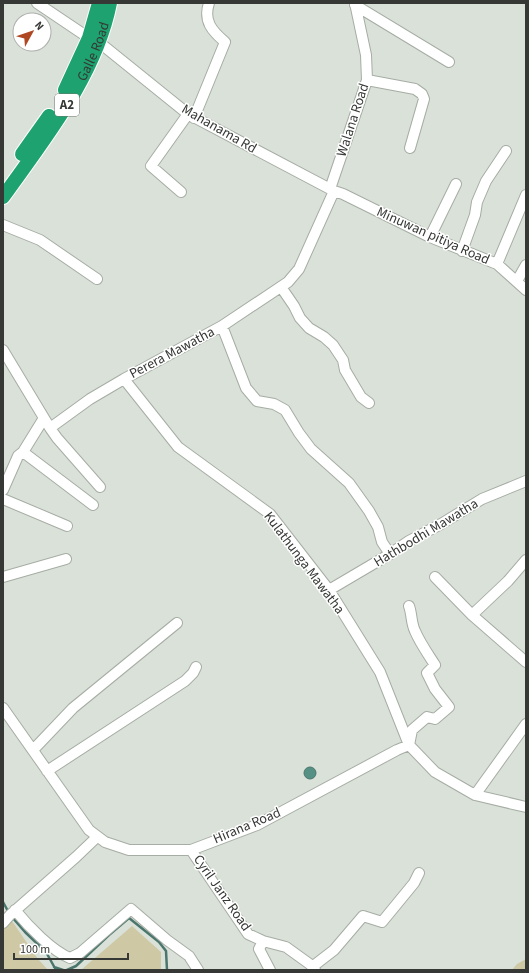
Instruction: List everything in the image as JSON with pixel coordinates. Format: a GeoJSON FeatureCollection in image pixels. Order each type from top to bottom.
{"type":"FeatureCollection","features":[{"type":"Feature","properties":{"kind":"highway","name":"Galle Road"},"geometry":{"type":"LineString","coordinates":[[3,197],[43,142],[69,101],[94,40],[99,3]]}},
{"type":"Feature","properties":{"kind":"highway","name":"Galle Road"},"geometry":{"type":"LineString","coordinates":[[3,181],[62,96],[107,19],[110,3]]}},
{"type":"Feature","properties":{"kind":"street","name":"Mahanama Rd"},"geometry":{"type":"LineString","coordinates":[[37,3],[94,40],[191,116],[330,189]]}},
{"type":"Feature","properties":{"kind":"street"},"geometry":{"type":"LineString","coordinates":[[181,192],[150,166],[191,116],[225,42],[209,25],[206,10],[209,3]]}},
{"type":"Feature","properties":{"kind":"street"},"geometry":{"type":"LineString","coordinates":[[355,4],[449,62]]}},
{"type":"Feature","properties":{"kind":"street","name":"Walana Road"},"geometry":{"type":"LineString","coordinates":[[330,189],[367,80],[366,55],[355,4]]}},
{"type":"Feature","properties":{"kind":"street"},"geometry":{"type":"LineString","coordinates":[[367,80],[415,89],[422,94],[424,99],[410,148]]}},
{"type":"Feature","properties":{"kind":"street"},"geometry":{"type":"LineString","coordinates":[[462,251],[475,215],[477,202],[486,181],[506,151]]}},
{"type":"Feature","properties":{"kind":"street"},"geometry":{"type":"LineString","coordinates":[[430,237],[456,184]]}},
{"type":"Feature","properties":{"kind":"street","name":"Minuwan pitiya Road"},"geometry":{"type":"LineString","coordinates":[[330,189],[430,237],[497,264],[526,290]]}},
{"type":"Feature","properties":{"kind":"street","name":"Perera Mawatha"},"geometry":{"type":"LineString","coordinates":[[50,428],[90,399],[222,326],[288,282],[299,269],[330,189]]}},
{"type":"Feature","properties":{"kind":"street"},"geometry":{"type":"LineString","coordinates":[[497,264],[526,195]]}},
{"type":"Feature","properties":{"kind":"street"},"geometry":{"type":"LineString","coordinates":[[3,225],[40,240],[98,279]]}},
{"type":"Feature","properties":{"kind":"street"},"geometry":{"type":"LineString","coordinates":[[517,281],[526,265]]}},
{"type":"Feature","properties":{"kind":"street"},"geometry":{"type":"LineString","coordinates":[[281,287],[300,318],[309,328],[333,345],[343,360],[345,370],[361,397],[369,403]]}},
{"type":"Feature","properties":{"kind":"street"},"geometry":{"type":"LineString","coordinates":[[222,326],[246,388],[257,401],[274,404],[286,410],[299,433],[311,449],[349,484],[369,511],[378,527],[382,542],[390,554]]}},
{"type":"Feature","properties":{"kind":"street"},"geometry":{"type":"LineString","coordinates":[[3,350],[50,428],[100,486]]}},
{"type":"Feature","properties":{"kind":"street","name":"Kulathunga Mawatha"},"geometry":{"type":"LineString","coordinates":[[124,379],[178,447],[270,514],[328,590],[380,672],[409,745]]}},
{"type":"Feature","properties":{"kind":"street"},"geometry":{"type":"LineString","coordinates":[[3,490],[18,456],[23,452],[44,418]]}},
{"type":"Feature","properties":{"kind":"street"},"geometry":{"type":"LineString","coordinates":[[23,452],[93,505]]}},
{"type":"Feature","properties":{"kind":"street","name":"Hathbodhi Mawatha"},"geometry":{"type":"LineString","coordinates":[[328,590],[482,499],[526,481]]}},
{"type":"Feature","properties":{"kind":"street"},"geometry":{"type":"LineString","coordinates":[[3,499],[67,526]]}},
{"type":"Feature","properties":{"kind":"street"},"geometry":{"type":"LineString","coordinates":[[3,577],[66,559]]}},
{"type":"Feature","properties":{"kind":"street"},"geometry":{"type":"LineString","coordinates":[[472,615],[508,581],[526,560]]}},
{"type":"Feature","properties":{"kind":"street"},"geometry":{"type":"LineString","coordinates":[[435,577],[472,615],[526,662]]}},
{"type":"Feature","properties":{"kind":"street"},"geometry":{"type":"LineString","coordinates":[[409,606],[412,613],[412,622],[415,632],[435,665],[427,673],[435,689],[448,707],[435,719],[427,717],[412,730],[409,745],[435,772],[475,795],[526,807]]}},
{"type":"Feature","properties":{"kind":"street"},"geometry":{"type":"LineString","coordinates":[[33,750],[73,708],[177,624]]}},
{"type":"Feature","properties":{"kind":"street"},"geometry":{"type":"LineString","coordinates":[[47,771],[185,680],[193,673],[196,667]]}},
{"type":"Feature","properties":{"kind":"street","name":"Hirana Road"},"geometry":{"type":"LineString","coordinates":[[3,708],[89,830],[105,842],[129,850],[191,850],[257,825],[409,745]]}},
{"type":"Feature","properties":{"kind":"street"},"geometry":{"type":"LineString","coordinates":[[475,795],[526,724]]}},
{"type":"Feature","properties":{"kind":"street"},"geometry":{"type":"LineString","coordinates":[[3,923],[97,837]]}},
{"type":"Feature","properties":{"kind":"street","name":"Cyril Janz Road"},"geometry":{"type":"LineString","coordinates":[[191,850],[248,934],[263,941],[286,947],[313,968]]}},
{"type":"Feature","properties":{"kind":"street"},"geometry":{"type":"LineString","coordinates":[[313,968],[334,950],[363,916],[382,922],[414,883],[419,873]]}},
{"type":"Feature","properties":{"kind":"street"},"geometry":{"type":"LineString","coordinates":[[16,910],[25,922],[61,955],[70,958],[80,953],[131,909],[167,940],[189,956],[198,970]]}},
{"type":"Feature","properties":{"kind":"street"},"geometry":{"type":"LineString","coordinates":[[263,941],[260,949],[270,970]]}},
{"type":"Feature","properties":{"kind":"shaded area"},"geometry":{"type":"Polygon","coordinates":[[[12,921],[38,959],[48,970],[3,970],[3,930],[12,921]]]}},
{"type":"Feature","properties":{"kind":"shaded area"},"geometry":{"type":"Polygon","coordinates":[[[132,926],[161,952],[161,970],[81,970],[132,926]]]}},
{"type":"Feature","properties":{"kind":"shaded area"},"geometry":{"type":"Polygon","coordinates":[[[526,959],[526,970],[512,970],[517,964],[526,959]]]}},
{"type":"Feature","properties":{"kind":"water"},"geometry":{"type":"Polygon","coordinates":[[[308,767],[312,767],[316,773],[312,779],[308,779],[304,775],[304,771],[308,767]]]}},
{"type":"Feature","properties":{"kind":"waterway"},"geometry":{"type":"LineString","coordinates":[[3,902],[9,913]]}},
{"type":"Feature","properties":{"kind":"waterway"},"geometry":{"type":"LineString","coordinates":[[12,917],[46,952],[56,970]]}},
{"type":"Feature","properties":{"kind":"waterway"},"geometry":{"type":"LineString","coordinates":[[67,970],[76,966],[129,918],[159,942],[166,951],[167,970]]}},
{"type":"Feature","properties":{"kind":"waterway"},"geometry":{"type":"LineString","coordinates":[[54,967],[63,970]]}}]}
